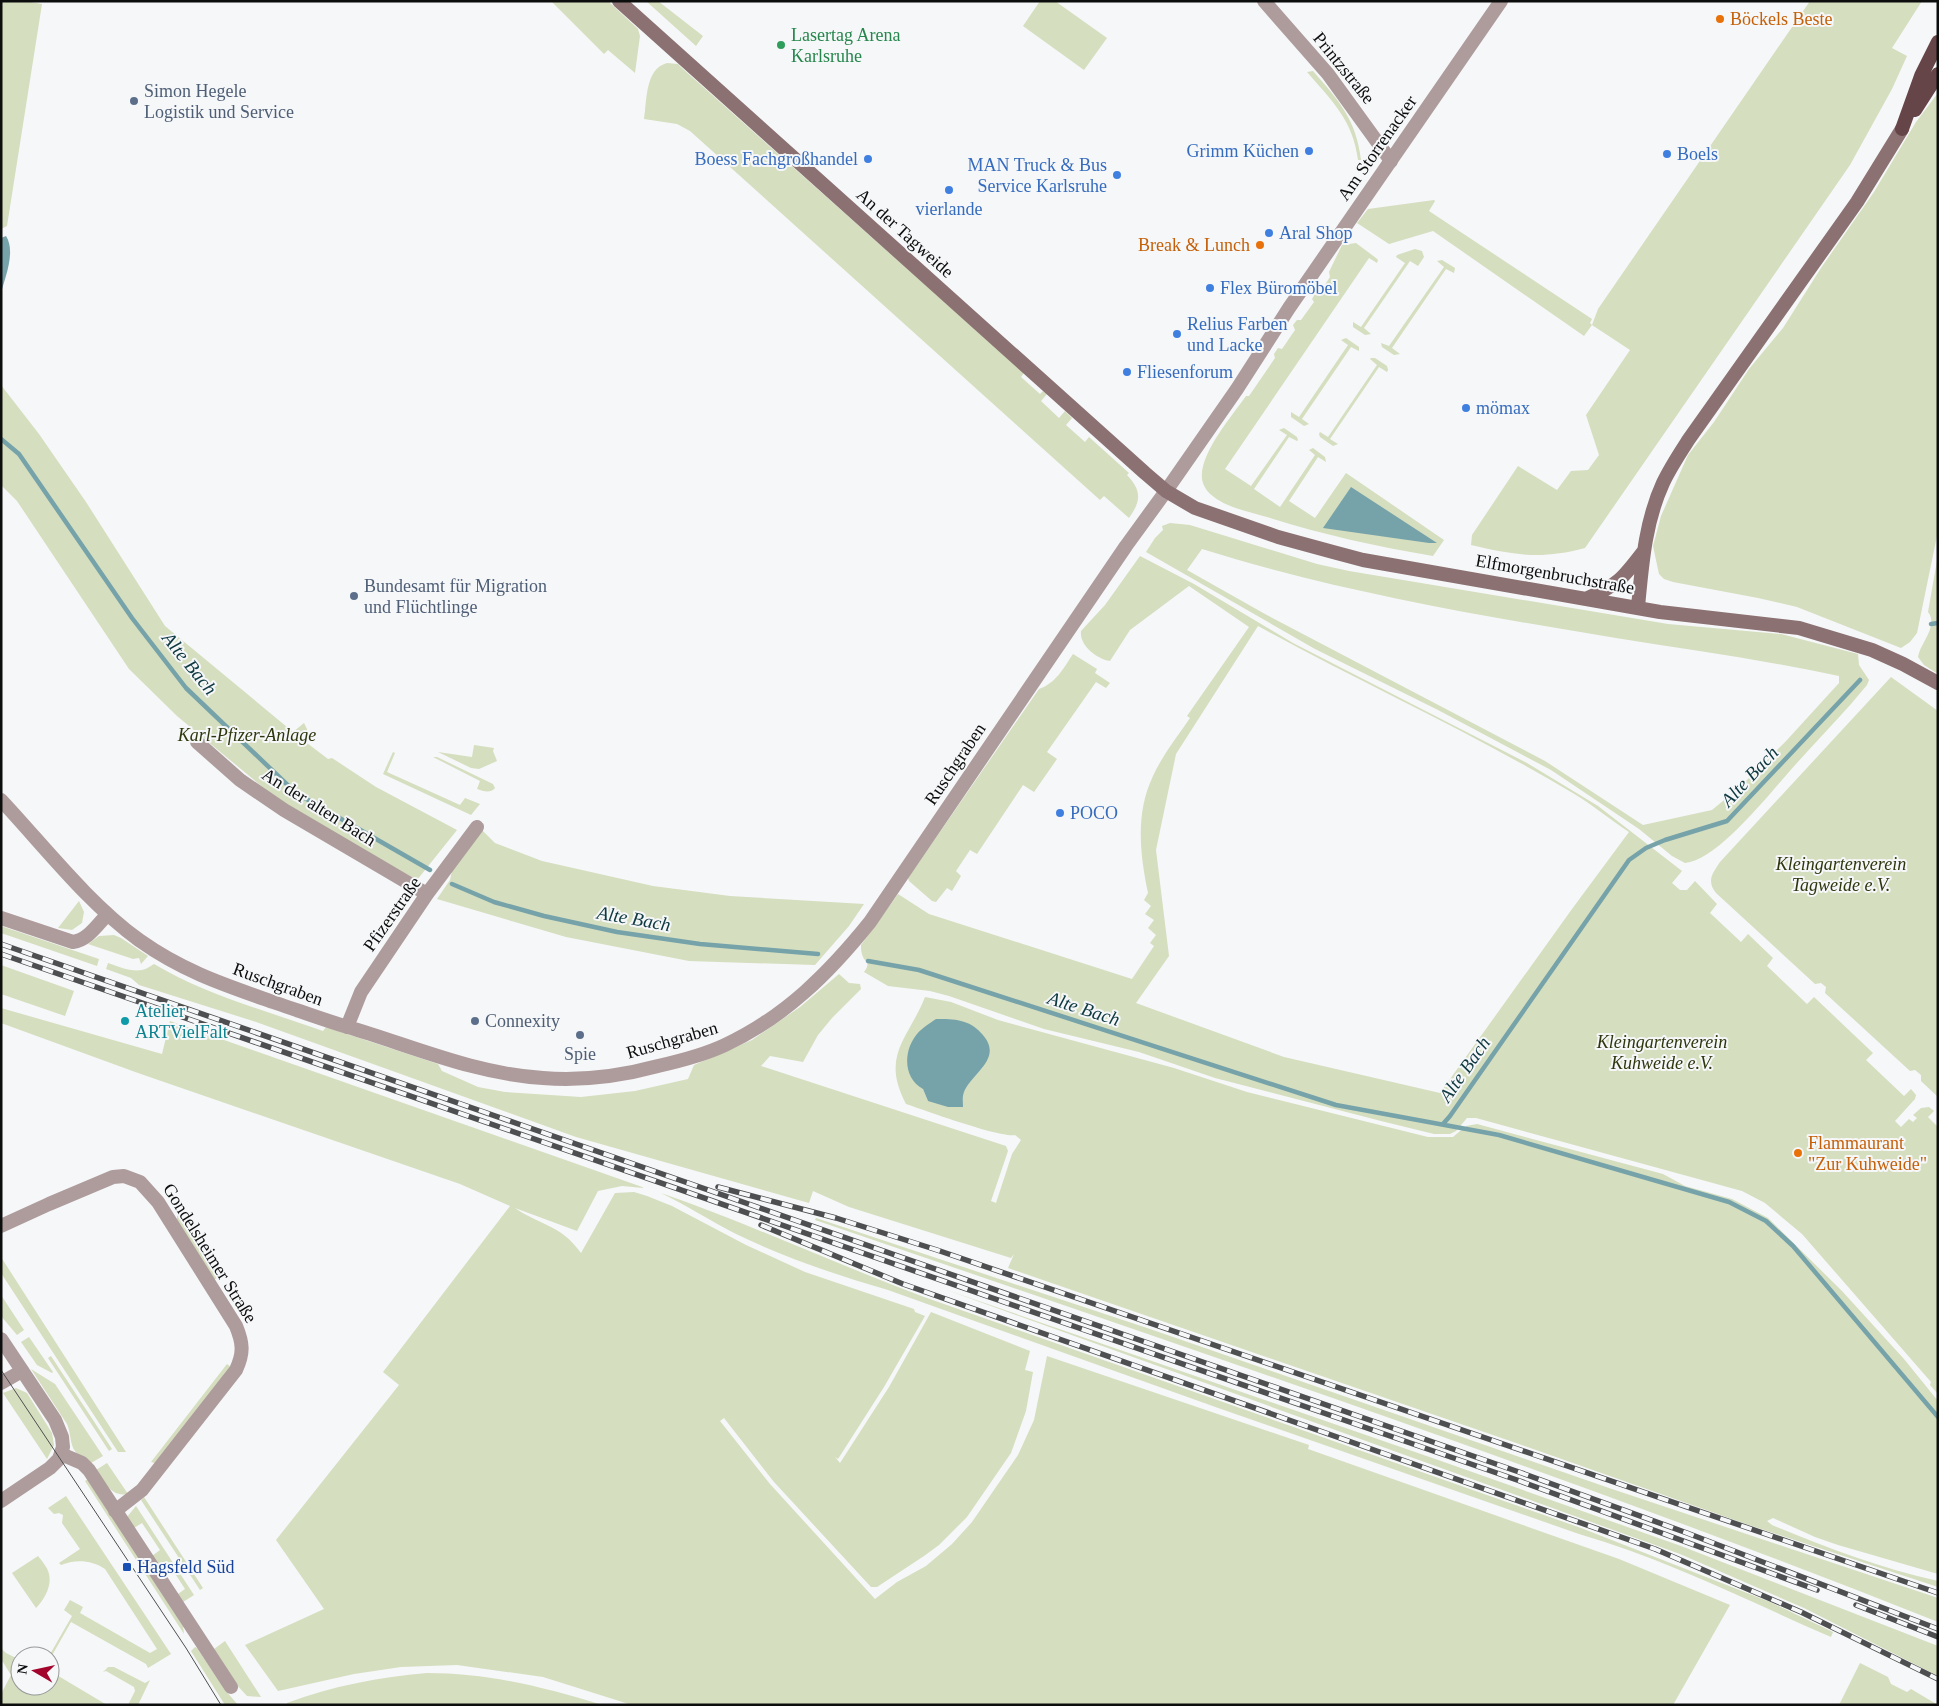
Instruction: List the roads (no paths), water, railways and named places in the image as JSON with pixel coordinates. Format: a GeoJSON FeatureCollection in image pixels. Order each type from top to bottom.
{"type":"FeatureCollection","features":[{"type":"Feature","properties":{"kind":"highway"},"geometry":{"type":"LineString","coordinates":[[1902,129],[1921,76],[1938,42]]}},
{"type":"Feature","properties":{"kind":"highway"},"geometry":{"type":"LineString","coordinates":[[1902,129],[1938,74]]}},
{"type":"Feature","properties":{"kind":"main road","name":"An der Tagweide"},"geometry":{"type":"LineString","coordinates":[[619,1],[1166,491]]}},
{"type":"Feature","properties":{"kind":"main road"},"geometry":{"type":"LineString","coordinates":[[1638,607],[1644,551],[1656,501],[1664,482],[1684,446],[1857,202],[1902,129]]}},
{"type":"Feature","properties":{"kind":"main road","name":"Elfmorgenbruchstraße"},"geometry":{"type":"LineString","coordinates":[[1166,491],[1188,504],[1212,514],[1278,537],[1363,560],[1713,619],[1761,622],[1799,628],[1872,650],[1938,683]]}},
{"type":"Feature","properties":{"kind":"main road"},"geometry":{"type":"LineString","coordinates":[[1588,598],[1621,580],[1644,551]]}},
{"type":"Feature","properties":{"kind":"street","name":"Printzstraße"},"geometry":{"type":"LineString","coordinates":[[1264,1],[1328,74],[1391,161]]}},
{"type":"Feature","properties":{"kind":"street","name":"Am Storrenacker"},"geometry":{"type":"LineString","coordinates":[[1166,491],[1237,389],[1289,308],[1501,1]]}},
{"type":"Feature","properties":{"kind":"street","name":"Ruschgraben"},"geometry":{"type":"LineString","coordinates":[[1,800],[106,915],[158,953],[197,975],[314,1017],[465,1064],[542,1078],[584,1079],[637,1072],[686,1059],[723,1046],[765,1022],[806,992],[840,959],[870,922],[1126,546],[1166,491]]}},
{"type":"Feature","properties":{"kind":"street","name":"An der alten Bach"},"geometry":{"type":"LineString","coordinates":[[197,742],[240,780],[284,810],[427,894]]}},
{"type":"Feature","properties":{"kind":"street","name":"Pfizerstraße"},"geometry":{"type":"LineString","coordinates":[[347,1027],[361,992],[427,894],[477,827]]}},
{"type":"Feature","properties":{"kind":"street"},"geometry":{"type":"LineString","coordinates":[[1,918],[73,942],[83,939],[106,915]]}},
{"type":"Feature","properties":{"kind":"street","name":"Gondelsheimer Straße"},"geometry":{"type":"LineString","coordinates":[[1,1226],[113,1177],[132,1178],[146,1187],[158,1202],[236,1326],[243,1348],[236,1370],[142,1490],[115,1511]]}},
{"type":"Feature","properties":{"kind":"street"},"geometry":{"type":"LineString","coordinates":[[1,1339],[55,1420],[62,1442],[61,1454],[50,1468],[1,1501]]}},
{"type":"Feature","properties":{"kind":"street"},"geometry":{"type":"LineString","coordinates":[[1,1383],[22,1371]]}},
{"type":"Feature","properties":{"kind":"street"},"geometry":{"type":"LineString","coordinates":[[61,1454],[85,1465],[231,1687]]}},
{"type":"Feature","properties":{"kind":"water"},"geometry":{"type":"Polygon","coordinates":[[[6,236],[9,242],[10,257],[1,293],[1,238],[6,236]]]}},
{"type":"Feature","properties":{"kind":"water"},"geometry":{"type":"Polygon","coordinates":[[[1351,487],[1437,543],[1323,528],[1351,487]]]}},
{"type":"Feature","properties":{"kind":"water"},"geometry":{"type":"Polygon","coordinates":[[[936,1019],[955,1020],[972,1025],[988,1043],[990,1050],[988,1058],[964,1092],[963,1107],[948,1107],[928,1101],[923,1089],[916,1084],[909,1071],[907,1056],[912,1041],[921,1030],[936,1019]]]}},
{"type":"Feature","properties":{"kind":"waterway","name":"Alte Bach"},"geometry":{"type":"LineString","coordinates":[[1,439],[19,454],[132,618],[186,688],[296,793],[430,870]]}},
{"type":"Feature","properties":{"kind":"waterway","name":"Alte Bach"},"geometry":{"type":"LineString","coordinates":[[1931,624],[1938,623]]}},
{"type":"Feature","properties":{"kind":"waterway","name":"Alte Bach"},"geometry":{"type":"LineString","coordinates":[[1443,1124],[1629,860],[1646,848],[1665,840],[1727,821],[1860,680]]}},
{"type":"Feature","properties":{"kind":"waterway","name":"Alte Bach"},"geometry":{"type":"LineString","coordinates":[[452,884],[494,902],[544,916],[617,932],[700,944],[818,954]]}},
{"type":"Feature","properties":{"kind":"waterway","name":"Alte Bach"},"geometry":{"type":"LineString","coordinates":[[868,961],[919,970],[1336,1105],[1499,1135],[1729,1202],[1766,1221],[1793,1246],[1938,1417]]}},
{"type":"Feature","properties":{"kind":"tram line"},"geometry":{"type":"LineString","coordinates":[[1,1370],[186,1648],[221,1705]]}},
{"type":"Feature","properties":{"kind":"railway"},"geometry":{"type":"LineString","coordinates":[[1,944],[1519,1472],[1687,1533],[1938,1629]]}},
{"type":"Feature","properties":{"kind":"railway"},"geometry":{"type":"LineString","coordinates":[[1,954],[1517,1480],[1817,1590]]}},
{"type":"Feature","properties":{"kind":"railway"},"geometry":{"type":"LineString","coordinates":[[718,1187],[836,1218],[937,1250],[1938,1593]]}},
{"type":"Feature","properties":{"kind":"railway"},"geometry":{"type":"LineString","coordinates":[[761,1225],[903,1284],[1655,1549],[1801,1612],[1938,1679]]}},
{"type":"Feature","properties":{"kind":"railway"},"geometry":{"type":"LineString","coordinates":[[1856,1605],[1938,1637]]}},
{"type":"Feature","properties":{"kind":"place","name":"Böckels Beste"},"geometry":{"type":"Point","coordinates":[1720,19]}},
{"type":"Feature","properties":{"kind":"place","name":"Lasertag Arena Karlsruhe"},"geometry":{"type":"Point","coordinates":[781,45]}},
{"type":"Feature","properties":{"kind":"place","name":"Simon Hegele Logistik und Service"},"geometry":{"type":"Point","coordinates":[134,101]}},
{"type":"Feature","properties":{"kind":"place","name":"Grimm Küchen"},"geometry":{"type":"Point","coordinates":[1309,151]}},
{"type":"Feature","properties":{"kind":"place","name":"Boels"},"geometry":{"type":"Point","coordinates":[1667,154]}},
{"type":"Feature","properties":{"kind":"place","name":"Boess Fachgroßhandel"},"geometry":{"type":"Point","coordinates":[868,159]}},
{"type":"Feature","properties":{"kind":"place","name":"MAN Truck & Bus Service Karlsruhe"},"geometry":{"type":"Point","coordinates":[1117,175]}},
{"type":"Feature","properties":{"kind":"place","name":"vierlande"},"geometry":{"type":"Point","coordinates":[949,190]}},
{"type":"Feature","properties":{"kind":"place","name":"Aral Shop"},"geometry":{"type":"Point","coordinates":[1269,233]}},
{"type":"Feature","properties":{"kind":"place","name":"Break & Lunch"},"geometry":{"type":"Point","coordinates":[1260,245]}},
{"type":"Feature","properties":{"kind":"place","name":"Flex Büromöbel"},"geometry":{"type":"Point","coordinates":[1210,288]}},
{"type":"Feature","properties":{"kind":"place","name":"Relius Farben und Lacke"},"geometry":{"type":"Point","coordinates":[1177,334]}},
{"type":"Feature","properties":{"kind":"place","name":"Fliesenforum"},"geometry":{"type":"Point","coordinates":[1127,372]}},
{"type":"Feature","properties":{"kind":"place","name":"mömax"},"geometry":{"type":"Point","coordinates":[1466,408]}},
{"type":"Feature","properties":{"kind":"place","name":"Bundesamt für Migration und Flüchtlinge"},"geometry":{"type":"Point","coordinates":[354,596]}},
{"type":"Feature","properties":{"kind":"place","name":"POCO"},"geometry":{"type":"Point","coordinates":[1060,813]}},
{"type":"Feature","properties":{"kind":"place","name":"Atelier ARTVielFalt"},"geometry":{"type":"Point","coordinates":[125,1021]}},
{"type":"Feature","properties":{"kind":"place","name":"Connexity"},"geometry":{"type":"Point","coordinates":[475,1021]}},
{"type":"Feature","properties":{"kind":"place","name":"Spie"},"geometry":{"type":"Point","coordinates":[580,1035]}},
{"type":"Feature","properties":{"kind":"place","name":"Flammaurant \"Zur Kuhweide\""},"geometry":{"type":"Point","coordinates":[1798,1153]}},
{"type":"Feature","properties":{"kind":"place","name":"Hagsfeld Süd"},"geometry":{"type":"Point","coordinates":[127,1567]}},
{"type":"Feature","properties":{"kind":"park label","name":"Karl-Pfizer-Anlage"},"geometry":{"type":"Point","coordinates":[247,735]}},
{"type":"Feature","properties":{"kind":"park label","name":"Kleingartenverein Tagweide e.V."},"geometry":{"type":"Point","coordinates":[1841,874]}},
{"type":"Feature","properties":{"kind":"park label","name":"Kleingartenverein Kuhweide e.V."},"geometry":{"type":"Point","coordinates":[1662,1052]}}]}
